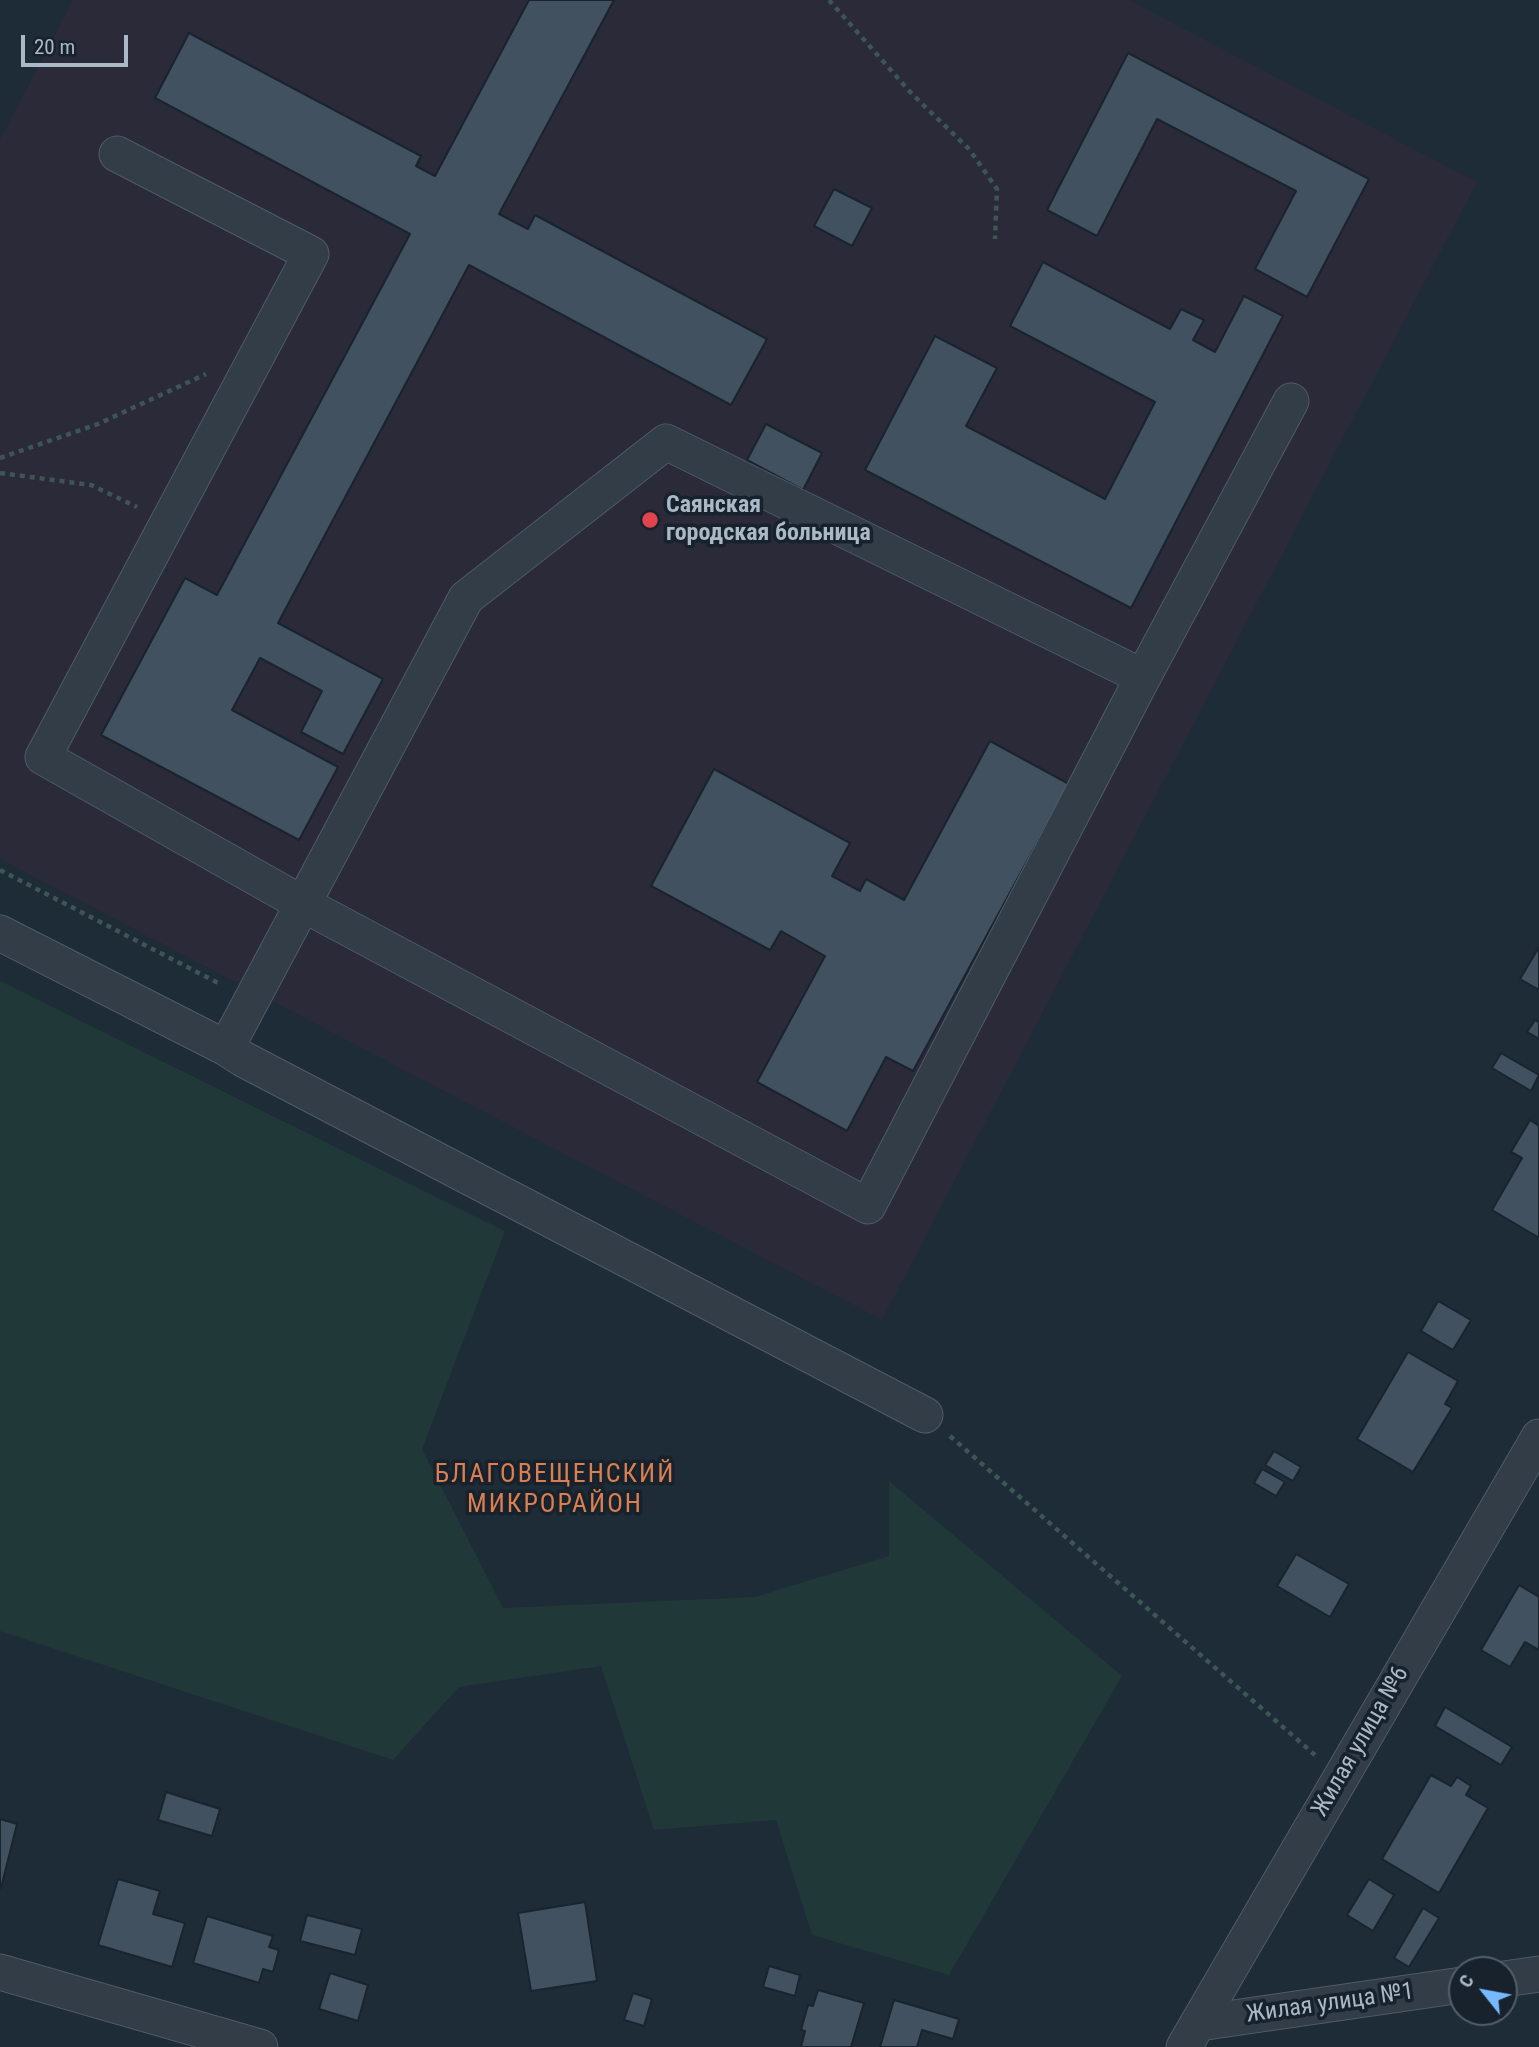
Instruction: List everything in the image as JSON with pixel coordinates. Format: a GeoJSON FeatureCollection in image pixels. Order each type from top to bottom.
{"type":"FeatureCollection","features":[{"type":"Feature","properties":{"kind":"lane"},"geometry":{"type":"LineString","coordinates":[[117,154],[312,254],[43,757],[303,904],[868,1206],[1143,677],[1291,401]]}},
{"type":"Feature","properties":{"kind":"lane"},"geometry":{"type":"LineString","coordinates":[[226,1048],[466,598],[666,442],[1143,677]]}},
{"type":"Feature","properties":{"kind":"lane"},"geometry":{"type":"LineString","coordinates":[[0,933],[226,1048],[925,1415]]}},
{"type":"Feature","properties":{"kind":"lane","name":"Жилая улица №6"},"geometry":{"type":"LineString","coordinates":[[1192,2035],[1539,1437]]}},
{"type":"Feature","properties":{"kind":"lane"},"geometry":{"type":"LineString","coordinates":[[0,1972],[260,2047]]}},
{"type":"Feature","properties":{"kind":"lane"},"geometry":{"type":"LineString","coordinates":[[1518,1977],[1539,1974]]}},
{"type":"Feature","properties":{"kind":"lane","name":"Жилая улица №1"},"geometry":{"type":"LineString","coordinates":[[1192,2035],[1448,1988]]}},
{"type":"Feature","properties":{"kind":"path"},"geometry":{"type":"LineString","coordinates":[[829,0],[912,94],[969,149],[997,189],[996,239]]}},
{"type":"Feature","properties":{"kind":"path"},"geometry":{"type":"LineString","coordinates":[[0,458],[98,424],[212,371]]}},
{"type":"Feature","properties":{"kind":"path"},"geometry":{"type":"LineString","coordinates":[[0,473],[91,485],[168,522]]}},
{"type":"Feature","properties":{"kind":"path"},"geometry":{"type":"LineString","coordinates":[[0,870],[251,1000]]}},
{"type":"Feature","properties":{"kind":"path"},"geometry":{"type":"LineString","coordinates":[[925,1415],[1341,1777]]}},
{"type":"Feature","properties":{"kind":"shaded area","name":"Саянская городская больница"},"geometry":{"type":"Polygon","coordinates":[[[73,0],[1129,0],[1477,182],[882,1320],[0,859],[0,139],[73,0]]]}},
{"type":"Feature","properties":{"kind":"green space"},"geometry":{"type":"Polygon","coordinates":[[[0,981],[505,1231],[422,1449],[503,1608],[755,1597],[889,1556],[889,1481],[1122,1676],[949,1975],[812,1935],[776,1820],[654,1830],[601,1666],[459,1687],[393,1760],[0,1631],[0,981]]]}},
{"type":"Feature","properties":{"kind":"building"},"geometry":{"type":"Polygon","coordinates":[[[529,0],[614,0],[499,214],[528,229],[535,215],[767,339],[731,405],[469,265],[278,623],[383,679],[343,754],[301,732],[322,691],[260,658],[232,710],[338,767],[299,840],[101,735],[185,578],[217,595],[410,234],[155,98],[189,33],[421,156],[416,166],[435,176],[529,0]]]}},
{"type":"Feature","properties":{"kind":"building"},"geometry":{"type":"Polygon","coordinates":[[[1128,53],[1369,179],[1307,297],[1255,269],[1296,191],[1157,119],[1097,236],[1047,210],[1128,53]]]}},
{"type":"Feature","properties":{"kind":"building"},"geometry":{"type":"Polygon","coordinates":[[[834,189],[872,208],[852,246],[814,226],[834,189]]]}},
{"type":"Feature","properties":{"kind":"building"},"geometry":{"type":"Polygon","coordinates":[[[1043,262],[1170,329],[1181,309],[1204,320],[1193,340],[1215,352],[1244,296],[1283,316],[1131,608],[865,470],[935,336],[997,368],[966,426],[1105,499],[1155,402],[1010,326],[1043,262]]]}},
{"type":"Feature","properties":{"kind":"building"},"geometry":{"type":"Polygon","coordinates":[[[766,424],[822,453],[803,490],[747,460],[766,424]]]}},
{"type":"Feature","properties":{"kind":"building"},"geometry":{"type":"Polygon","coordinates":[[[990,741],[1069,784],[913,1071],[886,1057],[847,1131],[757,1082],[825,956],[781,931],[770,950],[651,886],[714,769],[850,843],[832,876],[860,891],[866,879],[904,900],[990,741]]]}},
{"type":"Feature","properties":{"kind":"building"},"geometry":{"type":"Polygon","coordinates":[[[1539,947],[1539,990],[1520,979],[1539,947]]]}},
{"type":"Feature","properties":{"kind":"building"},"geometry":{"type":"Polygon","coordinates":[[[1535,1020],[1539,1022],[1539,1039],[1527,1032],[1535,1020]]]}},
{"type":"Feature","properties":{"kind":"building"},"geometry":{"type":"Polygon","coordinates":[[[1501,1053],[1539,1075],[1531,1091],[1492,1068],[1501,1053]]]}},
{"type":"Feature","properties":{"kind":"building"},"geometry":{"type":"Polygon","coordinates":[[[1530,1120],[1539,1126],[1539,1238],[1492,1210],[1522,1158],[1511,1152],[1530,1120]]]}},
{"type":"Feature","properties":{"kind":"building"},"geometry":{"type":"Polygon","coordinates":[[[1438,1301],[1471,1320],[1453,1350],[1421,1331],[1438,1301]]]}},
{"type":"Feature","properties":{"kind":"building"},"geometry":{"type":"Polygon","coordinates":[[[1408,1352],[1458,1381],[1445,1404],[1452,1408],[1413,1472],[1357,1439],[1408,1352]]]}},
{"type":"Feature","properties":{"kind":"building"},"geometry":{"type":"Polygon","coordinates":[[[1274,1451],[1301,1467],[1293,1481],[1265,1465],[1274,1451]]]}},
{"type":"Feature","properties":{"kind":"building"},"geometry":{"type":"Polygon","coordinates":[[[1262,1469],[1285,1482],[1276,1496],[1254,1483],[1262,1469]]]}},
{"type":"Feature","properties":{"kind":"building"},"geometry":{"type":"Polygon","coordinates":[[[1296,1554],[1349,1584],[1330,1617],[1277,1586],[1296,1554]]]}},
{"type":"Feature","properties":{"kind":"building"},"geometry":{"type":"Polygon","coordinates":[[[1519,1585],[1539,1597],[1539,1650],[1525,1642],[1510,1667],[1481,1650],[1519,1585]]]}},
{"type":"Feature","properties":{"kind":"building"},"geometry":{"type":"Polygon","coordinates":[[[1445,1707],[1512,1747],[1501,1765],[1435,1726],[1445,1707]]]}},
{"type":"Feature","properties":{"kind":"building"},"geometry":{"type":"Polygon","coordinates":[[[1431,1775],[1451,1786],[1457,1777],[1471,1786],[1466,1795],[1488,1808],[1439,1893],[1382,1859],[1431,1775]]]}},
{"type":"Feature","properties":{"kind":"building"},"geometry":{"type":"Polygon","coordinates":[[[166,1792],[220,1809],[212,1836],[158,1820],[166,1792]]]}},
{"type":"Feature","properties":{"kind":"building"},"geometry":{"type":"Polygon","coordinates":[[[0,1819],[17,1824],[1,1888],[0,1888],[0,1819]]]}},
{"type":"Feature","properties":{"kind":"building"},"geometry":{"type":"Polygon","coordinates":[[[118,1879],[160,1891],[153,1914],[185,1923],[172,1967],[98,1945],[118,1879]]]}},
{"type":"Feature","properties":{"kind":"building"},"geometry":{"type":"Polygon","coordinates":[[[1369,1879],[1394,1895],[1373,1931],[1347,1915],[1369,1879]]]}},
{"type":"Feature","properties":{"kind":"building"},"geometry":{"type":"Polygon","coordinates":[[[585,1902],[597,1981],[531,1991],[518,1913],[585,1902]]]}},
{"type":"Feature","properties":{"kind":"building"},"geometry":{"type":"Polygon","coordinates":[[[1423,1908],[1439,1918],[1409,1967],[1394,1958],[1423,1908]]]}},
{"type":"Feature","properties":{"kind":"building"},"geometry":{"type":"Polygon","coordinates":[[[307,1915],[362,1929],[355,1955],[300,1941],[307,1915]]]}},
{"type":"Feature","properties":{"kind":"building"},"geometry":{"type":"Polygon","coordinates":[[[207,1916],[273,1936],[269,1947],[279,1950],[273,1972],[263,1969],[259,1983],[193,1963],[207,1916]]]}},
{"type":"Feature","properties":{"kind":"building"},"geometry":{"type":"Polygon","coordinates":[[[769,1966],[800,1975],[795,1996],[763,1987],[769,1966]]]}},
{"type":"Feature","properties":{"kind":"building"},"geometry":{"type":"Polygon","coordinates":[[[330,1973],[368,1985],[358,2021],[319,2009],[330,1973]]]}},
{"type":"Feature","properties":{"kind":"building"},"geometry":{"type":"Polygon","coordinates":[[[818,1990],[864,2003],[851,2047],[801,2047],[805,2031],[801,2030],[808,2005],[813,2006],[818,1990]]]}},
{"type":"Feature","properties":{"kind":"building"},"geometry":{"type":"Polygon","coordinates":[[[633,1993],[652,1999],[644,2026],[624,2020],[633,1993]]]}},
{"type":"Feature","properties":{"kind":"building"},"geometry":{"type":"Polygon","coordinates":[[[894,2000],[959,2019],[953,2039],[922,2030],[917,2047],[880,2047],[894,2000]]]}},
{"type":"Feature","properties":{"kind":"place","name":"Саянская городская больница"},"geometry":{"type":"Point","coordinates":[650,520]}},
{"type":"Feature","properties":{"kind":"district","name":"БЛАГОВЕЩЕНСКИЙ МИКРОРАЙОН"},"geometry":{"type":"Point","coordinates":[555,1490]}}]}
